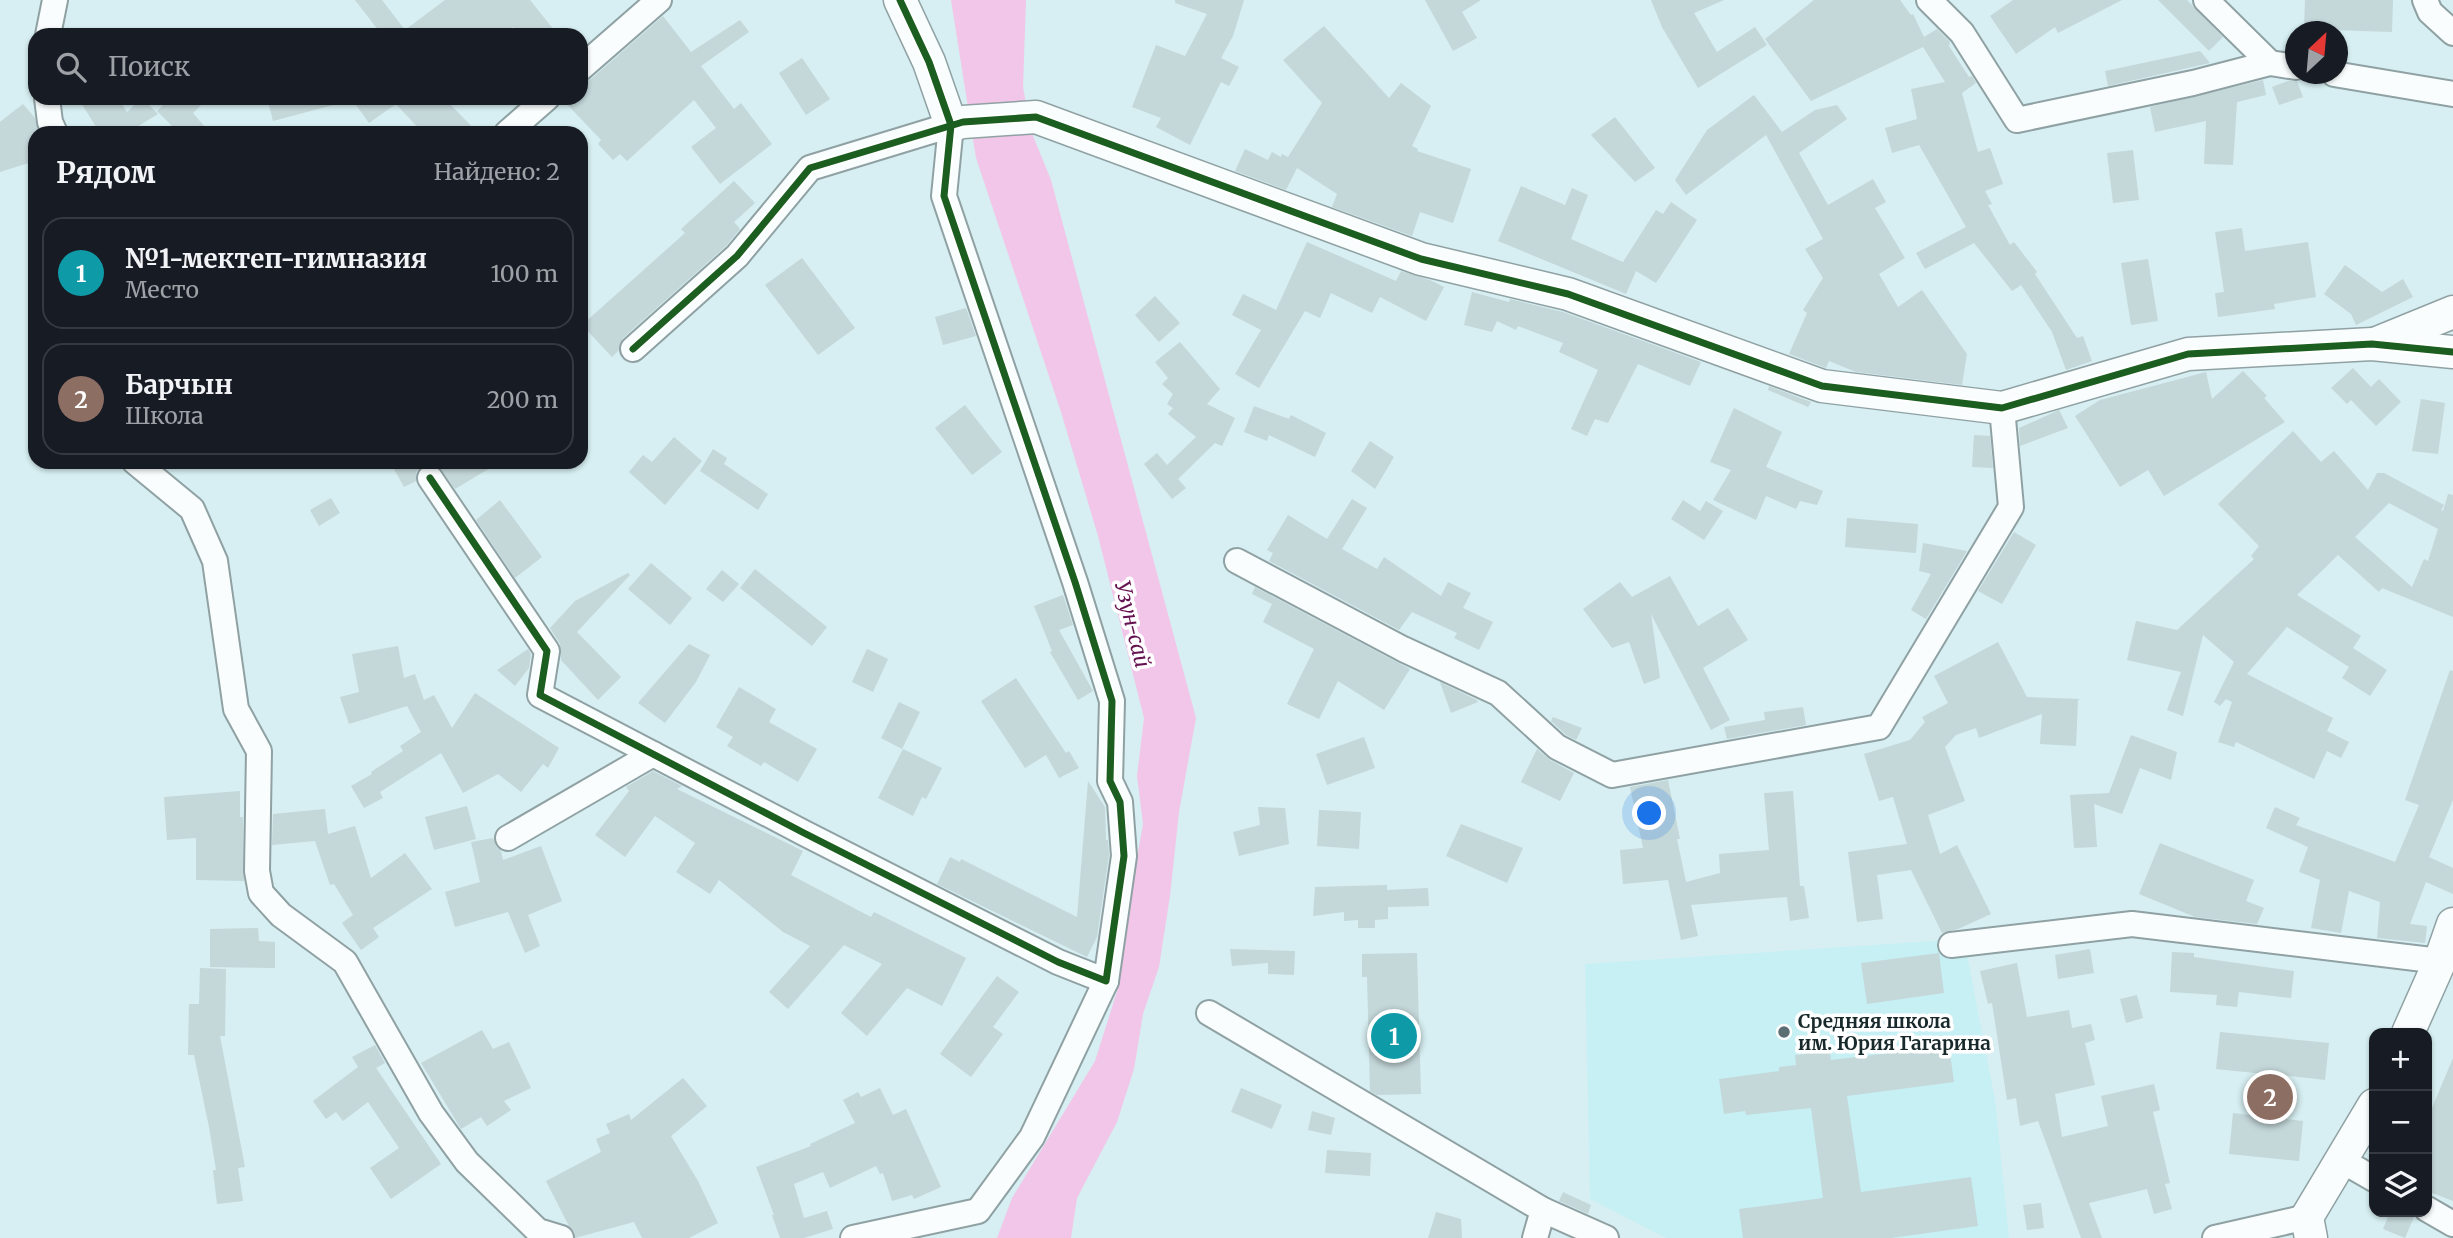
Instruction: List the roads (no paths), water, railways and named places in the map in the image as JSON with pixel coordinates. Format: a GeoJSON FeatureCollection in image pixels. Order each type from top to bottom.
{"type":"FeatureCollection","features":[{"type":"Feature","properties":{"kind":"street"},"geometry":{"type":"LineString","coordinates":[[49,28],[55,0]]}},
{"type":"Feature","properties":{"kind":"street"},"geometry":{"type":"LineString","coordinates":[[588,62],[659,0]]}},
{"type":"Feature","properties":{"kind":"street"},"geometry":{"type":"LineString","coordinates":[[853,1238],[978,1211],[1032,1137],[1106,981],[1124,856],[1120,802],[1110,781],[1112,701],[944,197],[957,123],[900,0]]}},
{"type":"Feature","properties":{"kind":"street"},"geometry":{"type":"LineString","coordinates":[[1929,0],[1962,33],[2017,120],[2193,83],[2270,63],[2285,65]]}},
{"type":"Feature","properties":{"kind":"street"},"geometry":{"type":"LineString","coordinates":[[2206,0],[2270,63]]}},
{"type":"Feature","properties":{"kind":"street"},"geometry":{"type":"LineString","coordinates":[[2425,0],[2430,12],[2453,33]]}},
{"type":"Feature","properties":{"kind":"street"},"geometry":{"type":"LineString","coordinates":[[2348,76],[2453,94]]}},
{"type":"Feature","properties":{"kind":"street"},"geometry":{"type":"LineString","coordinates":[[48,105],[52,126]]}},
{"type":"Feature","properties":{"kind":"street"},"geometry":{"type":"LineString","coordinates":[[515,126],[539,105]]}},
{"type":"Feature","properties":{"kind":"street"},"geometry":{"type":"LineString","coordinates":[[633,349],[737,256],[810,168],[957,123],[1036,117],[1421,259],[1568,294],[1822,386],[2002,408],[2188,354],[2372,344],[2453,352]]}},
{"type":"Feature","properties":{"kind":"street"},"geometry":{"type":"LineString","coordinates":[[2372,344],[2453,312]]}},
{"type":"Feature","properties":{"kind":"street"},"geometry":{"type":"LineString","coordinates":[[1237,561],[1403,649],[1498,693],[1556,747],[1612,775],[1879,727],[2011,508],[2002,408]]}},
{"type":"Feature","properties":{"kind":"street"},"geometry":{"type":"LineString","coordinates":[[143,469],[192,509],[215,561],[236,709],[259,751],[257,871],[261,893],[281,915],[345,962],[431,1114],[467,1162],[538,1231],[561,1238]]}},
{"type":"Feature","properties":{"kind":"street"},"geometry":{"type":"LineString","coordinates":[[430,478],[547,652],[540,695],[1058,962],[1106,981]]}},
{"type":"Feature","properties":{"kind":"street"},"geometry":{"type":"LineString","coordinates":[[508,838],[653,754]]}},
{"type":"Feature","properties":{"kind":"street"},"geometry":{"type":"LineString","coordinates":[[1951,945],[2132,924],[2440,961]]}},
{"type":"Feature","properties":{"kind":"street"},"geometry":{"type":"LineString","coordinates":[[2411,1028],[2453,924]]}},
{"type":"Feature","properties":{"kind":"street"},"geometry":{"type":"LineString","coordinates":[[1209,1013],[1543,1210],[1606,1238]]}},
{"type":"Feature","properties":{"kind":"street"},"geometry":{"type":"LineString","coordinates":[[2216,1238],[2309,1227],[2341,1160],[2369,1113]]}},
{"type":"Feature","properties":{"kind":"street"},"geometry":{"type":"LineString","coordinates":[[2341,1160],[2369,1176]]}},
{"type":"Feature","properties":{"kind":"street"},"geometry":{"type":"LineString","coordinates":[[1535,1238],[1543,1210]]}},
{"type":"Feature","properties":{"kind":"street"},"geometry":{"type":"LineString","coordinates":[[2432,1212],[2453,1224]]}},
{"type":"Feature","properties":{"kind":"water","name":"Узун-сай"},"geometry":{"type":"Polygon","coordinates":[[[951,0],[1026,0],[1023,87],[1031,131],[1051,180],[1196,718],[1179,812],[1159,967],[1143,1014],[1134,1069],[1117,1122],[1077,1198],[1071,1238],[997,1238],[1012,1198],[1095,1061],[1119,985],[1127,914],[1143,824],[1137,776],[1144,718],[1098,536],[1061,412],[976,158],[951,0]]]}},
{"type":"Feature","properties":{"kind":"place","name":"Средняя школа им. Юрия Гагарина"},"geometry":{"type":"Point","coordinates":[1784,1032]}},
{"type":"Feature","properties":{"kind":"place","name":"№1-мектеп-гимназия"},"geometry":{"type":"Point","coordinates":[1394,1036]}},
{"type":"Feature","properties":{"kind":"place","name":"Барчын"},"geometry":{"type":"Point","coordinates":[2270,1097]}}]}
